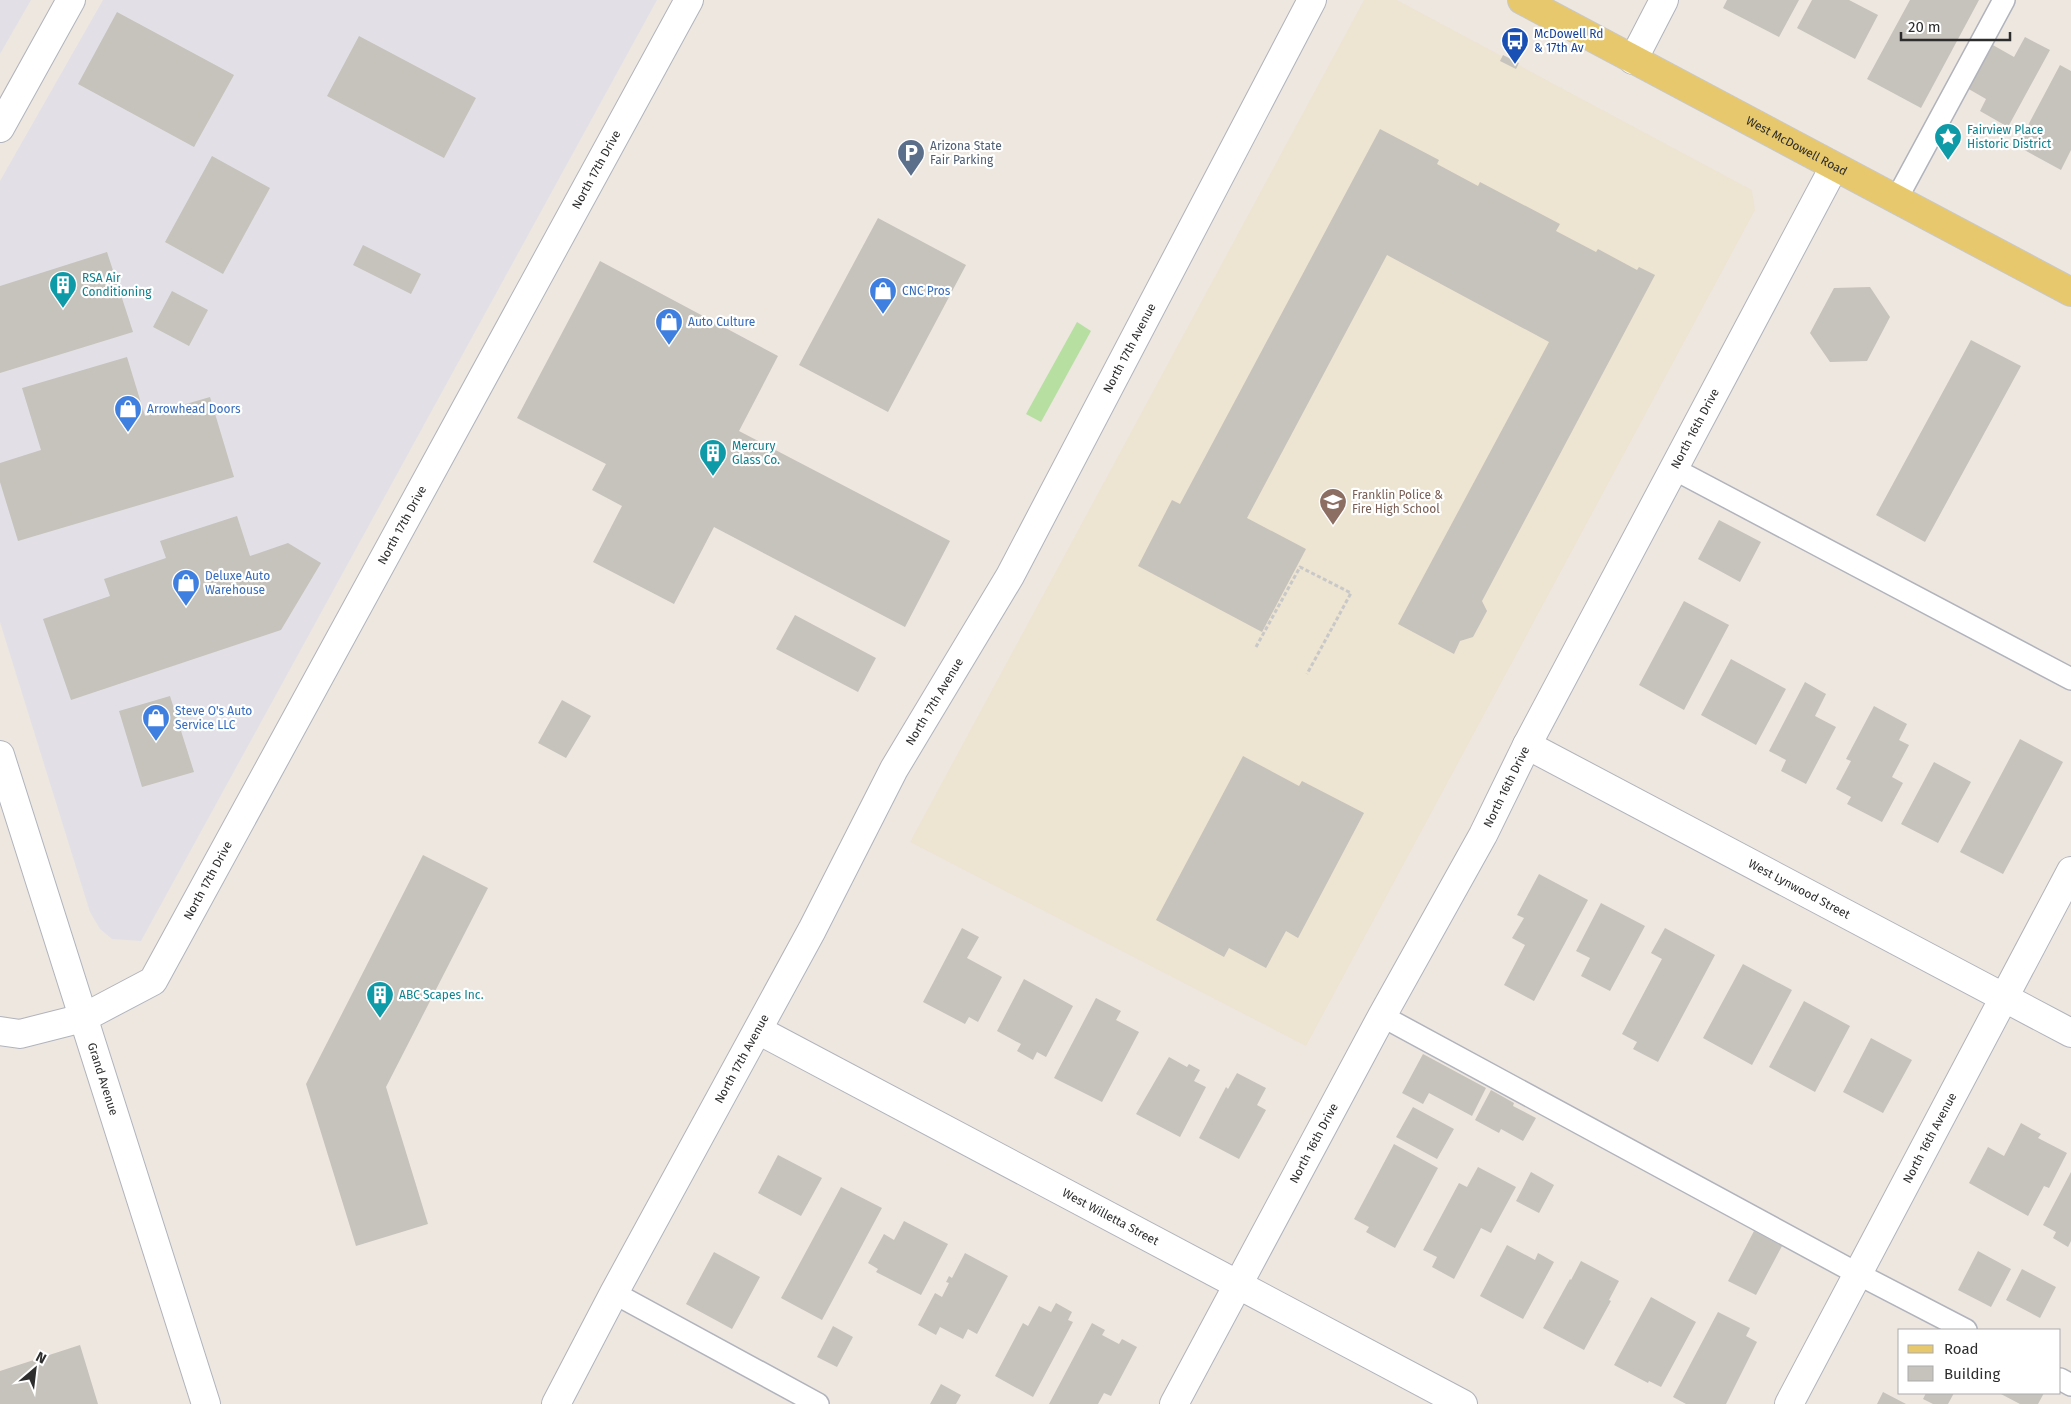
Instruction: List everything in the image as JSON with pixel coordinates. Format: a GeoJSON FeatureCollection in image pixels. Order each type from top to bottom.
{"type":"FeatureCollection","features":[{"type":"Feature","properties":{"kind":"main road","name":"West McDowell Road"},"geometry":{"type":"LineString","coordinates":[[1522,0],[2071,292]]}},
{"type":"Feature","properties":{"kind":"street"},"geometry":{"type":"LineString","coordinates":[[0,128],[71,0]]}},
{"type":"Feature","properties":{"kind":"street","name":"North 17th Drive"},"geometry":{"type":"LineString","coordinates":[[0,1031],[20,1034],[84,1018],[153,981],[689,0]]}},
{"type":"Feature","properties":{"kind":"street","name":"North 17th Avenue"},"geometry":{"type":"LineString","coordinates":[[556,1404],[614,1293],[758,1030],[894,769],[1010,576],[1312,0]]}},
{"type":"Feature","properties":{"kind":"street"},"geometry":{"type":"LineString","coordinates":[[1633,60],[1664,0]]}},
{"type":"Feature","properties":{"kind":"street","name":"North 16th Drive"},"geometry":{"type":"LineString","coordinates":[[1174,1404],[1382,1016],[1483,835],[1527,745],[1834,167]]}},
{"type":"Feature","properties":{"kind":"street","name":"West Lynwood Street"},"geometry":{"type":"LineString","coordinates":[[1527,745],[2071,1033]]}},
{"type":"Feature","properties":{"kind":"street","name":"Grand Avenue"},"geometry":{"type":"LineString","coordinates":[[0,755],[206,1404]]}},
{"type":"Feature","properties":{"kind":"street","name":"North 16th Avenue"},"geometry":{"type":"LineString","coordinates":[[1789,1404],[2071,871]]}},
{"type":"Feature","properties":{"kind":"street","name":"West Willetta Street"},"geometry":{"type":"LineString","coordinates":[[758,1030],[1463,1404]]}},
{"type":"Feature","properties":{"kind":"lane"},"geometry":{"type":"LineString","coordinates":[[1896,200],[2004,0]]}},
{"type":"Feature","properties":{"kind":"lane"},"geometry":{"type":"LineString","coordinates":[[1674,469],[2071,679]]}},
{"type":"Feature","properties":{"kind":"lane"},"geometry":{"type":"LineString","coordinates":[[1382,1016],[1858,1274],[1964,1329]]}},
{"type":"Feature","properties":{"kind":"lane"},"geometry":{"type":"LineString","coordinates":[[614,1293],[818,1404]]}},
{"type":"Feature","properties":{"kind":"path"},"geometry":{"type":"LineString","coordinates":[[1256,647],[1300,567],[1351,593],[1307,674]]}},
{"type":"Feature","properties":{"kind":"shaded area"},"geometry":{"type":"Polygon","coordinates":[[[0,0],[31,0],[0,54],[0,0]]]}},
{"type":"Feature","properties":{"kind":"shaded area"},"geometry":{"type":"Polygon","coordinates":[[[103,0],[657,0],[141,941],[112,939],[100,929],[90,912],[0,622],[0,181],[103,0]]]}},
{"type":"Feature","properties":{"kind":"shaded area","name":"Franklin Police & Fire High School"},"geometry":{"type":"Polygon","coordinates":[[[1364,0],[1397,0],[1752,190],[1755,210],[1306,1046],[910,842],[1364,0]]]}},
{"type":"Feature","properties":{"kind":"green space"},"geometry":{"type":"Polygon","coordinates":[[[1077,322],[1091,331],[1041,422],[1026,414],[1077,322]]]}},
{"type":"Feature","properties":{"kind":"building"},"geometry":{"type":"Polygon","coordinates":[[[1727,0],[1799,0],[1779,37],[1723,8],[1727,0]]]}},
{"type":"Feature","properties":{"kind":"building"},"geometry":{"type":"Polygon","coordinates":[[[1812,0],[1849,0],[1878,15],[1855,59],[1797,28],[1812,0]]]}},
{"type":"Feature","properties":{"kind":"building"},"geometry":{"type":"Polygon","coordinates":[[[1910,0],[1979,0],[1921,108],[1867,79],[1910,0]]]}},
{"type":"Feature","properties":{"kind":"building"},"geometry":{"type":"Polygon","coordinates":[[[117,12],[234,75],[194,147],[78,84],[117,12]]]}},
{"type":"Feature","properties":{"kind":"building"},"geometry":{"type":"Polygon","coordinates":[[[359,36],[476,98],[444,158],[327,96],[359,36]]]}},
{"type":"Feature","properties":{"kind":"building"},"geometry":{"type":"Polygon","coordinates":[[[2025,37],[2050,50],[2008,127],[1980,111],[1986,99],[1967,88],[1991,44],[2014,57],[2025,37]]]}},
{"type":"Feature","properties":{"kind":"building"},"geometry":{"type":"Polygon","coordinates":[[[1503,55],[1519,63],[1516,69],[1500,61],[1503,55]]]}},
{"type":"Feature","properties":{"kind":"building"},"geometry":{"type":"Polygon","coordinates":[[[2060,65],[2071,71],[2071,150],[2061,170],[2017,146],[2060,65]]]}},
{"type":"Feature","properties":{"kind":"building"},"geometry":{"type":"Polygon","coordinates":[[[1380,129],[1439,160],[1437,164],[1478,186],[1480,182],[1560,224],[1556,231],[1596,252],[1598,249],[1637,270],[1639,267],[1655,275],[1482,601],[1487,611],[1473,637],[1460,641],[1454,654],[1398,624],[1549,342],[1387,255],[1247,518],[1306,549],[1262,632],[1138,566],[1172,500],[1180,504],[1380,129]]]}},
{"type":"Feature","properties":{"kind":"building"},"geometry":{"type":"Polygon","coordinates":[[[212,156],[270,188],[223,274],[165,242],[212,156]]]}},
{"type":"Feature","properties":{"kind":"building","name":"CNC Pros"},"geometry":{"type":"Polygon","coordinates":[[[878,218],[966,265],[888,412],[799,365],[878,218]]]}},
{"type":"Feature","properties":{"kind":"building"},"geometry":{"type":"Polygon","coordinates":[[[363,245],[421,274],[411,294],[353,265],[363,245]]]}},
{"type":"Feature","properties":{"kind":"building","name":"RSA Air Conditioning"},"geometry":{"type":"Polygon","coordinates":[[[107,252],[133,332],[0,373],[0,286],[107,252]]]}},
{"type":"Feature","properties":{"kind":"building","name":"Mercury Glass Co."},"geometry":{"type":"Polygon","coordinates":[[[600,261],[778,356],[739,431],[950,541],[905,627],[714,527],[674,604],[593,562],[622,506],[592,490],[606,464],[517,418],[600,261]]]}},
{"type":"Feature","properties":{"kind":"building"},"geometry":{"type":"Polygon","coordinates":[[[1870,287],[1890,317],[1867,361],[1830,362],[1810,333],[1834,288],[1870,287]]]}},
{"type":"Feature","properties":{"kind":"building"},"geometry":{"type":"Polygon","coordinates":[[[172,291],[208,310],[189,346],[153,327],[172,291]]]}},
{"type":"Feature","properties":{"kind":"building"},"geometry":{"type":"Polygon","coordinates":[[[1971,340],[2021,366],[1925,542],[1876,515],[1971,340]]]}},
{"type":"Feature","properties":{"kind":"building","name":"Arrowhead Doors"},"geometry":{"type":"Polygon","coordinates":[[[127,357],[145,416],[210,397],[234,477],[18,541],[0,482],[0,463],[41,450],[22,388],[127,357]]]}},
{"type":"Feature","properties":{"kind":"building","name":"Deluxe Auto Warehouse"},"geometry":{"type":"Polygon","coordinates":[[[237,516],[250,556],[288,543],[321,563],[281,630],[71,700],[43,619],[110,596],[104,579],[166,558],[160,541],[237,516]]]}},
{"type":"Feature","properties":{"kind":"building"},"geometry":{"type":"Polygon","coordinates":[[[1719,520],[1761,542],[1740,582],[1698,559],[1719,520]]]}},
{"type":"Feature","properties":{"kind":"building"},"geometry":{"type":"Polygon","coordinates":[[[1684,601],[1729,625],[1684,710],[1639,685],[1684,601]]]}},
{"type":"Feature","properties":{"kind":"building"},"geometry":{"type":"Polygon","coordinates":[[[795,615],[876,658],[858,692],[776,649],[795,615]]]}},
{"type":"Feature","properties":{"kind":"building"},"geometry":{"type":"Polygon","coordinates":[[[1731,659],[1786,689],[1756,745],[1701,715],[1731,659]]]}},
{"type":"Feature","properties":{"kind":"building"},"geometry":{"type":"Polygon","coordinates":[[[1805,682],[1826,694],[1815,716],[1836,727],[1806,784],[1781,771],[1786,760],[1769,751],[1805,682]]]}},
{"type":"Feature","properties":{"kind":"building","name":"Steve O's Auto Service LLC"},"geometry":{"type":"Polygon","coordinates":[[[170,696],[194,772],[142,787],[119,711],[170,696]]]}},
{"type":"Feature","properties":{"kind":"building"},"geometry":{"type":"Polygon","coordinates":[[[562,700],[591,716],[566,758],[538,743],[562,700]]]}},
{"type":"Feature","properties":{"kind":"building"},"geometry":{"type":"Polygon","coordinates":[[[1874,706],[1907,724],[1899,740],[1909,745],[1892,777],[1903,783],[1882,822],[1847,804],[1851,797],[1836,789],[1851,761],[1846,759],[1874,706]]]}},
{"type":"Feature","properties":{"kind":"building"},"geometry":{"type":"Polygon","coordinates":[[[2020,739],[2063,762],[2003,874],[1960,852],[2020,739]]]}},
{"type":"Feature","properties":{"kind":"building"},"geometry":{"type":"Polygon","coordinates":[[[1243,756],[1299,786],[1302,781],[1364,813],[1298,938],[1286,931],[1266,968],[1229,948],[1224,957],[1156,920],[1243,756]]]}},
{"type":"Feature","properties":{"kind":"building"},"geometry":{"type":"Polygon","coordinates":[[[1934,762],[1971,782],[1938,843],[1901,824],[1934,762]]]}},
{"type":"Feature","properties":{"kind":"building","name":"ABC Scapes Inc."},"geometry":{"type":"Polygon","coordinates":[[[423,855],[488,888],[386,1087],[428,1224],[356,1246],[306,1084],[423,855]]]}},
{"type":"Feature","properties":{"kind":"building"},"geometry":{"type":"Polygon","coordinates":[[[1539,874],[1588,900],[1534,1001],[1504,985],[1525,945],[1512,938],[1524,918],[1517,915],[1539,874]]]}},
{"type":"Feature","properties":{"kind":"building"},"geometry":{"type":"Polygon","coordinates":[[[1601,903],[1645,926],[1610,991],[1581,976],[1590,958],[1576,951],[1601,903]]]}},
{"type":"Feature","properties":{"kind":"building"},"geometry":{"type":"Polygon","coordinates":[[[962,928],[979,937],[967,958],[1002,977],[978,1022],[969,1017],[965,1024],[923,1002],[962,928]]]}},
{"type":"Feature","properties":{"kind":"building"},"geometry":{"type":"Polygon","coordinates":[[[1665,928],[1715,955],[1658,1062],[1633,1049],[1637,1042],[1622,1034],[1662,959],[1651,953],[1665,928]]]}},
{"type":"Feature","properties":{"kind":"building"},"geometry":{"type":"Polygon","coordinates":[[[1743,964],[1792,990],[1752,1065],[1703,1038],[1743,964]]]}},
{"type":"Feature","properties":{"kind":"building"},"geometry":{"type":"Polygon","coordinates":[[[1024,979],[1073,1006],[1046,1057],[1037,1052],[1033,1060],[1017,1051],[1021,1044],[997,1031],[1024,979]]]}},
{"type":"Feature","properties":{"kind":"building"},"geometry":{"type":"Polygon","coordinates":[[[1096,998],[1121,1011],[1116,1020],[1139,1032],[1102,1102],[1054,1078],[1096,998]]]}},
{"type":"Feature","properties":{"kind":"building"},"geometry":{"type":"Polygon","coordinates":[[[1804,1001],[1850,1026],[1815,1092],[1769,1067],[1804,1001]]]}},
{"type":"Feature","properties":{"kind":"building"},"geometry":{"type":"Polygon","coordinates":[[[1871,1038],[1912,1060],[1883,1113],[1843,1092],[1871,1038]]]}},
{"type":"Feature","properties":{"kind":"building"},"geometry":{"type":"Polygon","coordinates":[[[1423,1054],[1486,1088],[1472,1116],[1429,1093],[1423,1104],[1402,1093],[1423,1054]]]}},
{"type":"Feature","properties":{"kind":"building"},"geometry":{"type":"Polygon","coordinates":[[[1169,1057],[1187,1067],[1189,1064],[1200,1070],[1194,1081],[1206,1087],[1180,1137],[1136,1114],[1169,1057]]]}},
{"type":"Feature","properties":{"kind":"building"},"geometry":{"type":"Polygon","coordinates":[[[1237,1073],[1266,1088],[1257,1105],[1266,1110],[1239,1159],[1199,1138],[1226,1087],[1228,1089],[1237,1073]]]}},
{"type":"Feature","properties":{"kind":"building"},"geometry":{"type":"Polygon","coordinates":[[[1491,1090],[1514,1103],[1513,1106],[1536,1118],[1523,1141],[1501,1129],[1499,1133],[1475,1120],[1491,1090]]]}},
{"type":"Feature","properties":{"kind":"building"},"geometry":{"type":"Polygon","coordinates":[[[1413,1107],[1454,1129],[1437,1159],[1396,1137],[1413,1107]]]}},
{"type":"Feature","properties":{"kind":"building"},"geometry":{"type":"Polygon","coordinates":[[[2021,1123],[2041,1134],[2038,1138],[2067,1153],[2049,1188],[2044,1186],[2028,1216],[1969,1183],[1988,1147],[2004,1156],[2021,1123]]]}},
{"type":"Feature","properties":{"kind":"building"},"geometry":{"type":"Polygon","coordinates":[[[1394,1144],[1438,1168],[1395,1248],[1366,1232],[1369,1227],[1354,1219],[1394,1144]]]}},
{"type":"Feature","properties":{"kind":"building"},"geometry":{"type":"Polygon","coordinates":[[[778,1155],[822,1178],[801,1216],[758,1193],[778,1155]]]}},
{"type":"Feature","properties":{"kind":"building"},"geometry":{"type":"Polygon","coordinates":[[[1478,1167],[1516,1187],[1491,1233],[1481,1228],[1454,1279],[1432,1267],[1437,1257],[1423,1250],[1459,1183],[1467,1187],[1478,1167]]]}},
{"type":"Feature","properties":{"kind":"building"},"geometry":{"type":"Polygon","coordinates":[[[1531,1172],[1554,1185],[1539,1213],[1516,1201],[1531,1172]]]}},
{"type":"Feature","properties":{"kind":"building"},"geometry":{"type":"Polygon","coordinates":[[[2071,1172],[2071,1241],[2068,1247],[2053,1238],[2056,1232],[2043,1225],[2071,1172]]]}},
{"type":"Feature","properties":{"kind":"building"},"geometry":{"type":"Polygon","coordinates":[[[841,1187],[882,1208],[822,1320],[781,1298],[841,1187]]]}},
{"type":"Feature","properties":{"kind":"building"},"geometry":{"type":"Polygon","coordinates":[[[904,1221],[948,1244],[921,1295],[876,1272],[878,1269],[868,1263],[884,1234],[894,1240],[904,1221]]]}},
{"type":"Feature","properties":{"kind":"building"},"geometry":{"type":"Polygon","coordinates":[[[1754,1231],[1782,1246],[1756,1295],[1728,1281],[1754,1231]]]}},
{"type":"Feature","properties":{"kind":"building"},"geometry":{"type":"Polygon","coordinates":[[[1507,1245],[1535,1260],[1538,1253],[1554,1262],[1523,1319],[1480,1296],[1507,1245]]]}},
{"type":"Feature","properties":{"kind":"building"},"geometry":{"type":"Polygon","coordinates":[[[1978,1251],[2011,1269],[1991,1307],[1958,1290],[1978,1251]]]}},
{"type":"Feature","properties":{"kind":"building"},"geometry":{"type":"Polygon","coordinates":[[[714,1252],[760,1277],[732,1329],[686,1304],[714,1252]]]}},
{"type":"Feature","properties":{"kind":"building"},"geometry":{"type":"Polygon","coordinates":[[[965,1253],[1008,1276],[977,1334],[968,1329],[963,1339],[940,1327],[936,1335],[918,1325],[935,1293],[942,1297],[949,1283],[946,1282],[949,1276],[952,1278],[965,1253]]]}},
{"type":"Feature","properties":{"kind":"building"},"geometry":{"type":"Polygon","coordinates":[[[1581,1261],[1619,1281],[1609,1300],[1611,1301],[1584,1350],[1543,1328],[1581,1261]]]}},
{"type":"Feature","properties":{"kind":"building"},"geometry":{"type":"Polygon","coordinates":[[[2022,1269],[2056,1287],[2040,1318],[2006,1300],[2022,1269]]]}},
{"type":"Feature","properties":{"kind":"building"},"geometry":{"type":"Polygon","coordinates":[[[1651,1297],[1696,1322],[1661,1387],[1649,1381],[1648,1383],[1614,1365],[1651,1297]]]}},
{"type":"Feature","properties":{"kind":"building"},"geometry":{"type":"Polygon","coordinates":[[[1056,1303],[1072,1312],[1068,1320],[1073,1322],[1033,1397],[995,1376],[1023,1323],[1028,1326],[1039,1306],[1051,1312],[1056,1303]]]}},
{"type":"Feature","properties":{"kind":"building"},"geometry":{"type":"Polygon","coordinates":[[[1718,1312],[1750,1328],[1746,1336],[1757,1342],[1726,1404],[1686,1404],[1673,1397],[1718,1312]]]}},
{"type":"Feature","properties":{"kind":"building"},"geometry":{"type":"Polygon","coordinates":[[[1092,1323],[1105,1330],[1102,1335],[1119,1344],[1122,1339],[1137,1347],[1111,1396],[1104,1393],[1098,1404],[1049,1404],[1092,1323]]]}},
{"type":"Feature","properties":{"kind":"building"},"geometry":{"type":"Polygon","coordinates":[[[833,1326],[853,1337],[837,1367],[817,1357],[833,1326]]]}},
{"type":"Feature","properties":{"kind":"building"},"geometry":{"type":"Polygon","coordinates":[[[80,1345],[98,1404],[0,1404],[0,1371],[80,1345]]]}},
{"type":"Feature","properties":{"kind":"building"},"geometry":{"type":"Polygon","coordinates":[[[941,1384],[961,1395],[956,1404],[930,1404],[941,1384]]]}},
{"type":"Feature","properties":{"kind":"building"},"geometry":{"type":"Polygon","coordinates":[[[1883,1392],[1906,1404],[1877,1404],[1883,1392]]]}},
{"type":"Feature","properties":{"kind":"building"},"geometry":{"type":"Polygon","coordinates":[[[1926,1394],[1953,1394],[1948,1404],[1933,1404],[1923,1399],[1926,1394]]]}},
{"type":"Feature","properties":{"kind":"building"},"geometry":{"type":"Polygon","coordinates":[[[2001,1394],[2043,1394],[2038,1404],[2020,1404],[2001,1394]]]}},
{"type":"Feature","properties":{"kind":"place","name":"McDowell Rd & 17th Av"},"geometry":{"type":"Point","coordinates":[1515,65]}},
{"type":"Feature","properties":{"kind":"place","name":"Fairview Place Historic District"},"geometry":{"type":"Point","coordinates":[1948,161]}},
{"type":"Feature","properties":{"kind":"place","name":"Arizona State Fair Parking"},"geometry":{"type":"Point","coordinates":[911,177]}},
{"type":"Feature","properties":{"kind":"place","name":"RSA Air Conditioning"},"geometry":{"type":"Point","coordinates":[63,309]}},
{"type":"Feature","properties":{"kind":"place","name":"CNC Pros"},"geometry":{"type":"Point","coordinates":[883,315]}},
{"type":"Feature","properties":{"kind":"place","name":"Auto Culture"},"geometry":{"type":"Point","coordinates":[669,346]}},
{"type":"Feature","properties":{"kind":"place","name":"Arrowhead Doors"},"geometry":{"type":"Point","coordinates":[128,433]}},
{"type":"Feature","properties":{"kind":"place","name":"Mercury Glass Co."},"geometry":{"type":"Point","coordinates":[713,477]}},
{"type":"Feature","properties":{"kind":"place","name":"Franklin Police & Fire High School"},"geometry":{"type":"Point","coordinates":[1333,526]}},
{"type":"Feature","properties":{"kind":"place","name":"Deluxe Auto Warehouse"},"geometry":{"type":"Point","coordinates":[186,607]}},
{"type":"Feature","properties":{"kind":"place","name":"Steve O's Auto Service LLC"},"geometry":{"type":"Point","coordinates":[156,742]}},
{"type":"Feature","properties":{"kind":"place","name":"ABC Scapes Inc."},"geometry":{"type":"Point","coordinates":[380,1019]}}]}
